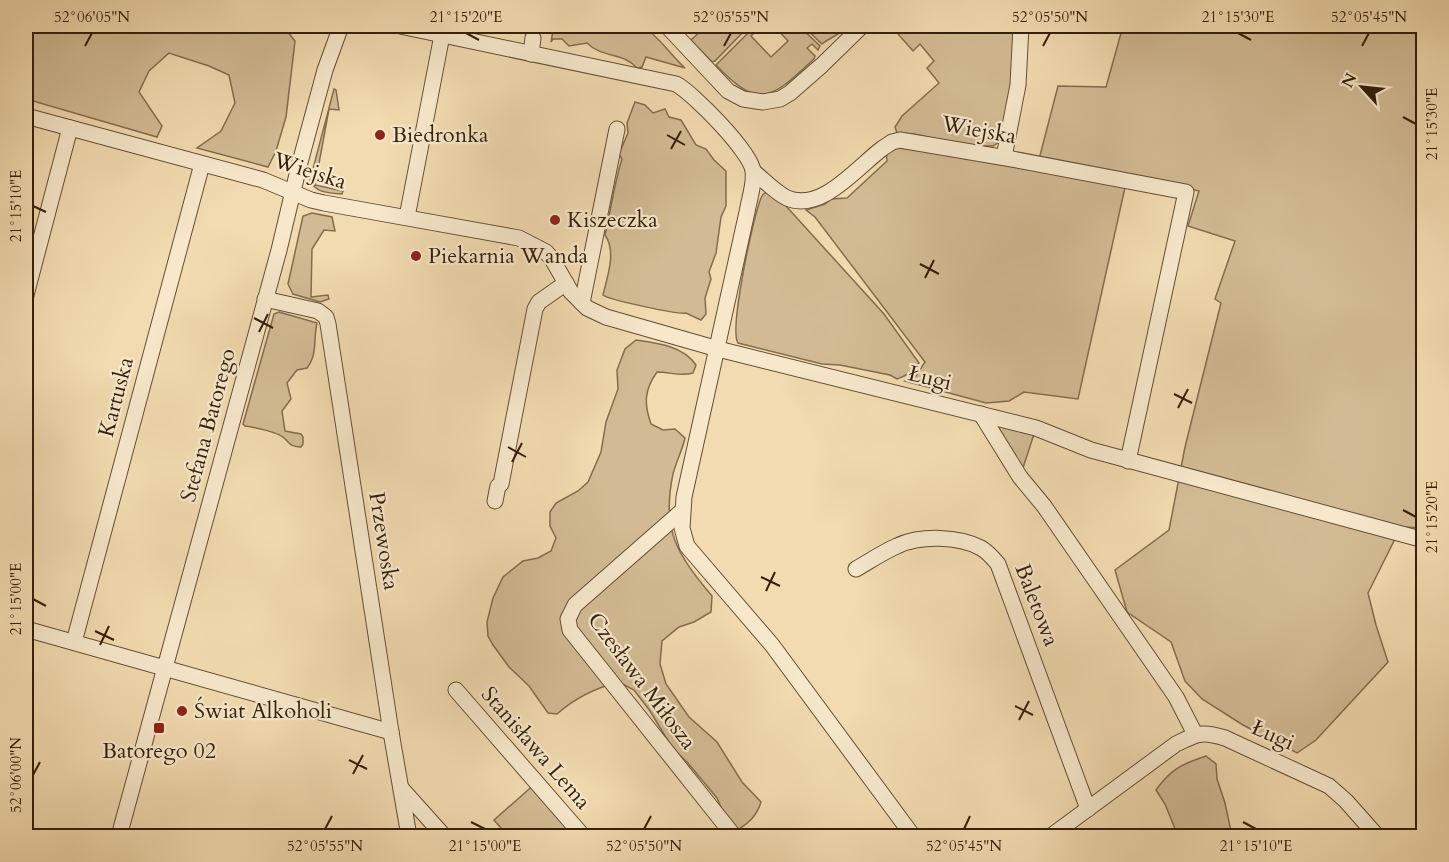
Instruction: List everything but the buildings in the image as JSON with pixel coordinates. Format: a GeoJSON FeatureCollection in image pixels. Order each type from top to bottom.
{"type":"FeatureCollection","features":[{"type":"Feature","properties":{"kind":"street","name":"Stefana Batorego"},"geometry":{"type":"LineString","coordinates":[[119,837],[325,70],[341,26]]}},
{"type":"Feature","properties":{"kind":"street"},"geometry":{"type":"LineString","coordinates":[[400,26],[676,84],[690,94],[745,153],[754,172],[682,511],[682,528],[687,546],[772,645],[913,837]]}},
{"type":"Feature","properties":{"kind":"street"},"geometry":{"type":"LineString","coordinates":[[667,26],[728,91],[743,99],[764,102],[783,98],[822,65],[862,26]]}},
{"type":"Feature","properties":{"kind":"street"},"geometry":{"type":"LineString","coordinates":[[1004,158],[1018,85],[1021,26]]}},
{"type":"Feature","properties":{"kind":"street"},"geometry":{"type":"LineString","coordinates":[[407,218],[442,35]]}},
{"type":"Feature","properties":{"kind":"street"},"geometry":{"type":"LineString","coordinates":[[531,54],[533,38]]}},
{"type":"Feature","properties":{"kind":"street","name":"Wiejska"},"geometry":{"type":"LineString","coordinates":[[26,116],[263,180],[324,203],[519,238],[546,252],[571,292],[587,308],[606,316],[718,349]]}},
{"type":"Feature","properties":{"kind":"street"},"geometry":{"type":"LineString","coordinates":[[26,295],[70,128]]}},
{"type":"Feature","properties":{"kind":"street"},"geometry":{"type":"LineString","coordinates":[[582,303],[617,129]]}},
{"type":"Feature","properties":{"kind":"street","name":"Wiejska"},"geometry":{"type":"LineString","coordinates":[[754,172],[782,195],[804,201],[823,195],[883,148],[900,140],[1186,192],[1128,460]]}},
{"type":"Feature","properties":{"kind":"street","name":"Kartuska"},"geometry":{"type":"LineString","coordinates":[[74,642],[202,164]]}},
{"type":"Feature","properties":{"kind":"street"},"geometry":{"type":"LineString","coordinates":[[495,501],[498,486],[501,484],[535,309],[539,302],[566,283]]}},
{"type":"Feature","properties":{"kind":"street","name":"Przewoska"},"geometry":{"type":"LineString","coordinates":[[265,299],[318,310],[326,317],[409,837]]}},
{"type":"Feature","properties":{"kind":"street","name":"Ługi"},"geometry":{"type":"LineString","coordinates":[[718,349],[1036,428],[1091,450],[1424,540]]}},
{"type":"Feature","properties":{"kind":"street"},"geometry":{"type":"LineString","coordinates":[[981,414],[1020,477],[1044,506],[1176,698],[1195,734],[1176,744],[1051,837]]}},
{"type":"Feature","properties":{"kind":"street","name":"Czesława Miłosza"},"geometry":{"type":"LineString","coordinates":[[682,511],[575,605],[568,619],[570,630],[735,837]]}},
{"type":"Feature","properties":{"kind":"street","name":"Baletowa"},"geometry":{"type":"LineString","coordinates":[[856,569],[899,545],[917,541],[957,541],[980,547],[990,554],[998,564],[1088,809]]}},
{"type":"Feature","properties":{"kind":"street"},"geometry":{"type":"LineString","coordinates":[[26,629],[391,732]]}},
{"type":"Feature","properties":{"kind":"street","name":"Stanisława Lema"},"geometry":{"type":"LineString","coordinates":[[456,690],[583,837]]}},
{"type":"Feature","properties":{"kind":"street","name":"Ługi"},"geometry":{"type":"LineString","coordinates":[[1195,734],[1212,734],[1226,738],[1319,780],[1346,801],[1377,837]]}},
{"type":"Feature","properties":{"kind":"street"},"geometry":{"type":"LineString","coordinates":[[401,788],[444,837]]}},
{"type":"Feature","properties":{"kind":"shaded area"},"geometry":{"type":"Polygon","coordinates":[[[26,26],[283,26],[295,41],[286,117],[276,151],[268,167],[197,148],[221,131],[235,103],[229,75],[169,53],[149,71],[139,92],[162,126],[157,137],[26,99],[26,26]]]}},
{"type":"Feature","properties":{"kind":"shaded area"},"geometry":{"type":"Polygon","coordinates":[[[554,26],[643,26],[685,68],[646,57],[642,67],[637,68],[625,59],[599,51],[587,43],[569,46],[562,39],[553,39],[551,42],[554,26]]]}},
{"type":"Feature","properties":{"kind":"shaded area"},"geometry":{"type":"Polygon","coordinates":[[[706,26],[749,26],[712,62],[691,40],[706,26]]]}},
{"type":"Feature","properties":{"kind":"shaded area"},"geometry":{"type":"Polygon","coordinates":[[[755,26],[758,29],[751,36],[771,57],[788,41],[774,26],[799,26],[820,46],[818,50],[812,44],[807,48],[815,56],[814,59],[788,83],[766,94],[756,94],[744,89],[716,65],[755,26]]]}},
{"type":"Feature","properties":{"kind":"shaded area"},"geometry":{"type":"Polygon","coordinates":[[[803,26],[849,26],[822,44],[803,26]]]}},
{"type":"Feature","properties":{"kind":"shaded area"},"geometry":{"type":"Polygon","coordinates":[[[891,26],[954,26],[957,29],[960,26],[1013,26],[1013,76],[999,142],[993,146],[985,146],[897,133],[895,127],[902,116],[939,83],[927,68],[934,61],[920,44],[913,51],[891,26]]]}},
{"type":"Feature","properties":{"kind":"shaded area"},"geometry":{"type":"Polygon","coordinates":[[[1123,26],[1423,26],[1423,528],[1401,527],[1368,593],[1388,662],[1316,740],[1297,753],[1243,725],[1202,699],[1185,681],[1171,642],[1127,612],[1115,570],[1169,530],[1185,447],[1221,303],[1215,299],[1235,241],[1188,226],[1199,191],[1128,174],[1078,399],[1024,392],[1009,401],[986,403],[905,381],[916,376],[925,362],[815,217],[806,210],[825,204],[831,199],[847,198],[887,161],[886,152],[896,148],[1036,171],[1058,86],[1106,87],[1123,26]]]}},
{"type":"Feature","properties":{"kind":"shaded area"},"geometry":{"type":"Polygon","coordinates":[[[334,89],[339,110],[329,109],[315,185],[343,191],[342,194],[319,190],[310,180],[334,89]]]}},
{"type":"Feature","properties":{"kind":"shaded area"},"geometry":{"type":"Polygon","coordinates":[[[635,102],[645,105],[653,113],[665,109],[669,117],[681,120],[696,145],[706,149],[726,171],[726,206],[721,217],[716,253],[709,272],[711,279],[705,298],[706,314],[701,320],[686,313],[644,307],[603,295],[611,257],[609,242],[605,235],[622,159],[619,154],[628,133],[627,123],[635,102]]]}},
{"type":"Feature","properties":{"kind":"shaded area"},"geometry":{"type":"Polygon","coordinates":[[[767,192],[773,193],[786,206],[884,314],[919,363],[909,373],[897,379],[890,375],[840,365],[822,364],[738,343],[737,318],[743,273],[757,209],[762,196],[767,192]]]}},
{"type":"Feature","properties":{"kind":"shaded area"},"geometry":{"type":"Polygon","coordinates":[[[312,213],[332,217],[335,231],[324,230],[312,249],[311,297],[328,295],[329,299],[320,302],[293,294],[288,284],[303,216],[312,213]]]}},
{"type":"Feature","properties":{"kind":"shaded area"},"geometry":{"type":"Polygon","coordinates":[[[279,312],[317,323],[313,357],[307,368],[297,370],[287,383],[291,399],[282,411],[285,431],[301,434],[303,444],[301,447],[292,445],[276,434],[243,424],[274,314],[279,312]]]}},
{"type":"Feature","properties":{"kind":"shaded area"},"geometry":{"type":"Polygon","coordinates":[[[636,340],[661,344],[677,350],[696,365],[693,373],[688,374],[657,372],[646,397],[651,424],[663,430],[675,429],[685,438],[673,474],[669,511],[671,526],[681,554],[712,596],[711,612],[694,622],[679,627],[662,641],[660,664],[666,684],[689,717],[717,742],[742,782],[761,802],[753,818],[739,829],[727,821],[717,798],[673,749],[634,690],[619,682],[586,694],[557,714],[548,713],[529,686],[509,667],[488,636],[487,622],[493,598],[503,577],[523,561],[538,558],[551,551],[556,538],[550,526],[550,512],[556,503],[578,491],[588,482],[601,452],[606,422],[618,389],[617,370],[625,349],[636,340]]]}},
{"type":"Feature","properties":{"kind":"shaded area"},"geometry":{"type":"Polygon","coordinates":[[[981,414],[1036,428],[1020,477],[981,414]]]}},
{"type":"Feature","properties":{"kind":"shaded area"},"geometry":{"type":"Polygon","coordinates":[[[1206,756],[1216,764],[1217,779],[1232,836],[1178,836],[1165,804],[1156,790],[1178,768],[1206,756]]]}},
{"type":"Feature","properties":{"kind":"shaded area"},"geometry":{"type":"Polygon","coordinates":[[[537,782],[578,836],[508,836],[494,820],[537,782]]]}},
{"type":"Feature","properties":{"kind":"place","name":"Biedronka"},"geometry":{"type":"Point","coordinates":[380,135]}},
{"type":"Feature","properties":{"kind":"place","name":"Kiszeczka"},"geometry":{"type":"Point","coordinates":[555,220]}},
{"type":"Feature","properties":{"kind":"place","name":"Piekarnia Wanda"},"geometry":{"type":"Point","coordinates":[416,256]}},
{"type":"Feature","properties":{"kind":"place","name":"Świat Alkoholi"},"geometry":{"type":"Point","coordinates":[182,711]}},
{"type":"Feature","properties":{"kind":"place","name":"Batorego 02"},"geometry":{"type":"Point","coordinates":[159,728]}}]}
